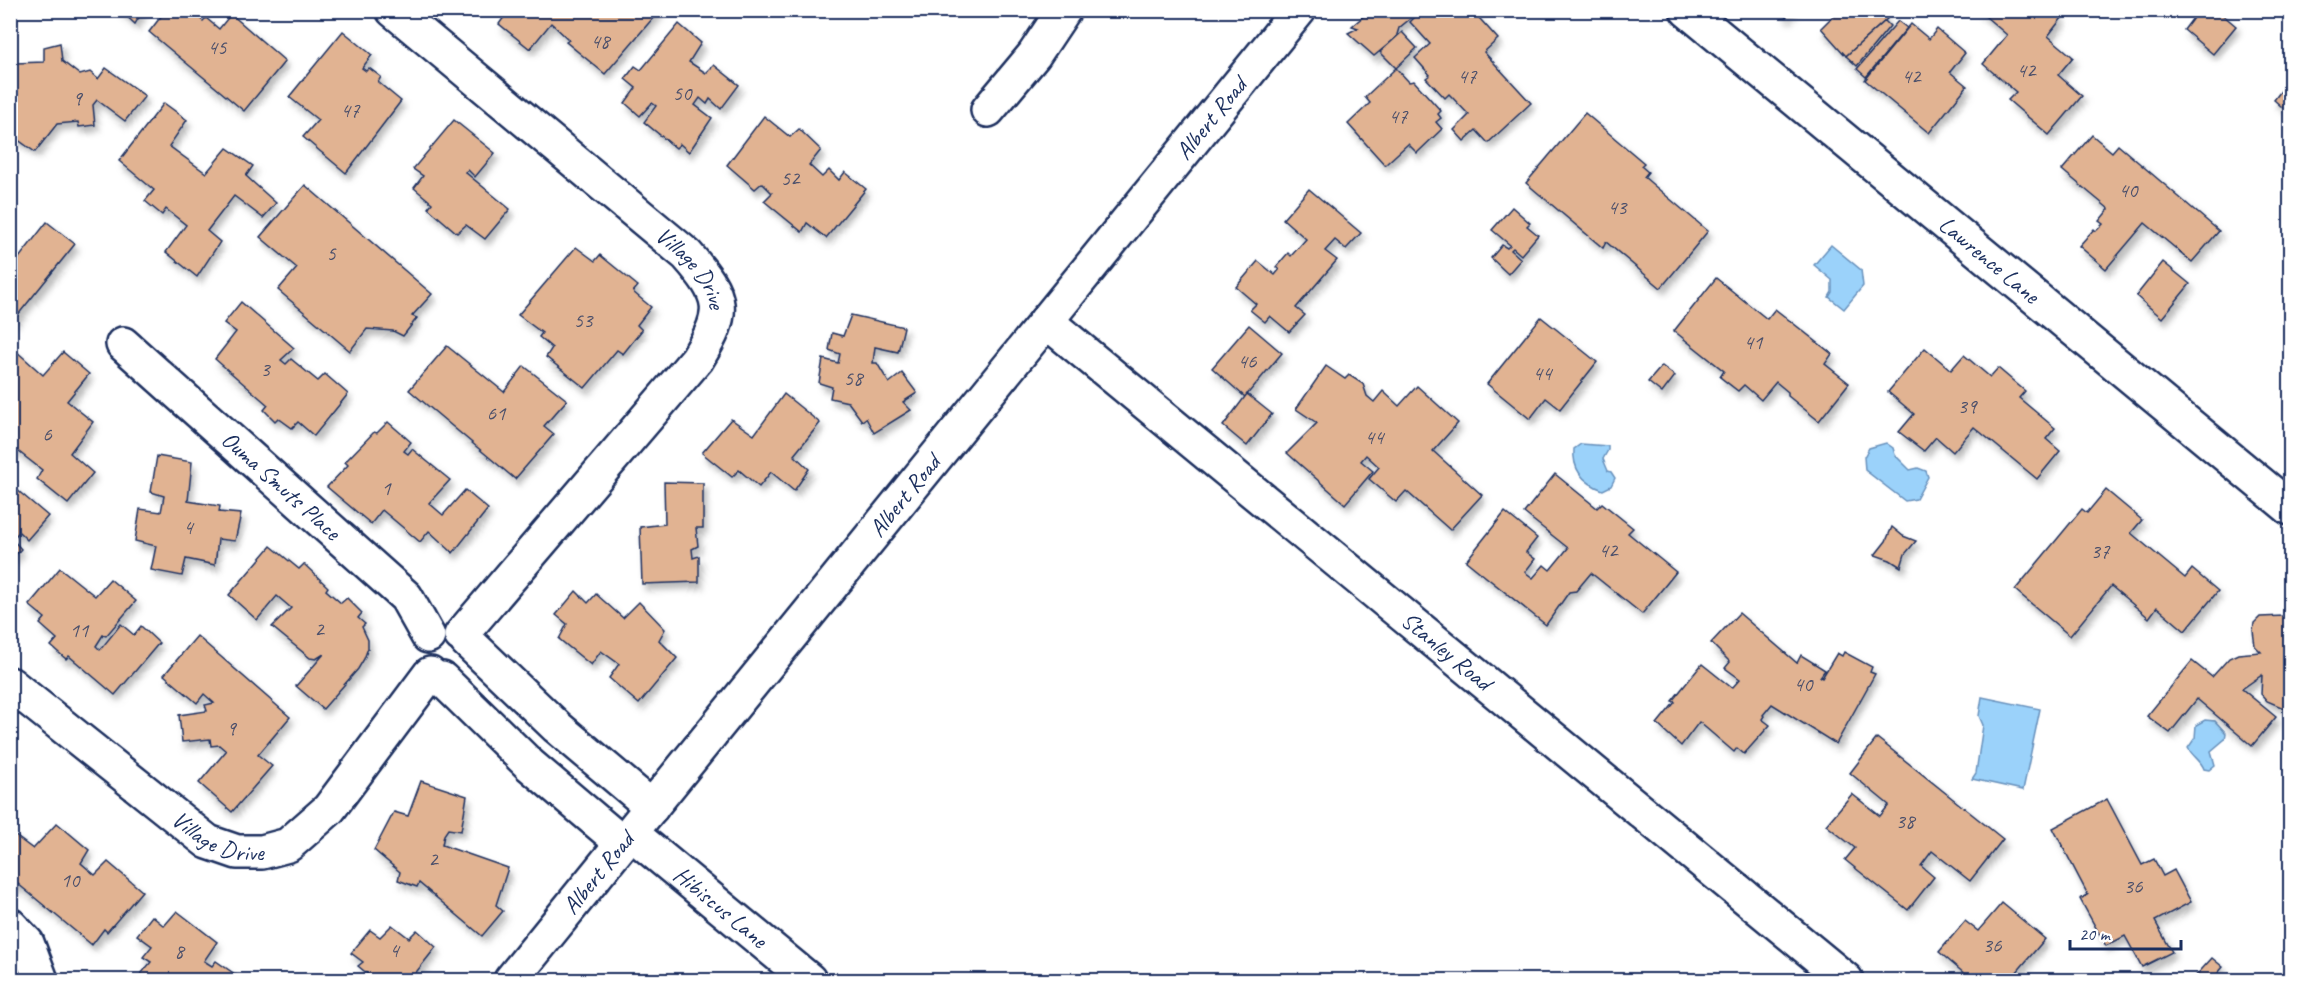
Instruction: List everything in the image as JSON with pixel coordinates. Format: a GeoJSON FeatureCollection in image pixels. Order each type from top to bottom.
{"type":"FeatureCollection","features":[{"type":"Feature","properties":{"kind":"street","name":"Village Drive"},"geometry":{"type":"LineString","coordinates":[[393,10],[687,255],[714,291],[719,309],[711,337],[697,359],[464,638]]}},
{"type":"Feature","properties":{"kind":"street"},"geometry":{"type":"LineString","coordinates":[[988,110],[1034,55],[1064,10]]}},
{"type":"Feature","properties":{"kind":"street","name":"Albert Road"},"geometry":{"type":"LineString","coordinates":[[511,981],[1299,10]]}},
{"type":"Feature","properties":{"kind":"street","name":"Lawrence Lane"},"geometry":{"type":"LineString","coordinates":[[1687,10],[2290,508]]}},
{"type":"Feature","properties":{"kind":"street","name":"Stanley Road"},"geometry":{"type":"LineString","coordinates":[[1046,321],[1846,981]]}},
{"type":"Feature","properties":{"kind":"street","name":"Ouma Smuts Place"},"geometry":{"type":"LineString","coordinates":[[123,344],[406,597],[428,636]]}},
{"type":"Feature","properties":{"kind":"street"},"geometry":{"type":"LineString","coordinates":[[464,638],[470,652],[469,663],[463,673],[454,678],[436,677],[423,666],[420,655],[422,645],[428,636],[438,630],[448,629],[464,638],[557,728],[652,807]]}},
{"type":"Feature","properties":{"kind":"street","name":"Village Drive"},"geometry":{"type":"LineString","coordinates":[[10,684],[208,842],[237,852],[261,852],[288,844],[329,809],[436,677]]}},
{"type":"Feature","properties":{"kind":"street","name":"Hibiscus Lane"},"geometry":{"type":"LineString","coordinates":[[436,677],[530,765],[809,981]]}},
{"type":"Feature","properties":{"kind":"street"},"geometry":{"type":"LineString","coordinates":[[10,925],[27,943],[41,981]]}},
{"type":"Feature","properties":{"kind":"water"},"geometry":{"type":"Polygon","coordinates":[[[1831,245],[1861,270],[1863,286],[1844,309],[1829,297],[1832,292],[1832,280],[1814,265],[1831,245]]]}},
{"type":"Feature","properties":{"kind":"water"},"geometry":{"type":"Polygon","coordinates":[[[1886,443],[1893,448],[1895,455],[1910,470],[1918,468],[1926,471],[1928,477],[1916,499],[1905,501],[1865,470],[1864,457],[1869,448],[1886,443]]]}},
{"type":"Feature","properties":{"kind":"water"},"geometry":{"type":"Polygon","coordinates":[[[1581,444],[1608,446],[1603,459],[1608,471],[1615,478],[1611,486],[1603,490],[1590,484],[1577,470],[1574,449],[1581,444]]]}},
{"type":"Feature","properties":{"kind":"water"},"geometry":{"type":"Polygon","coordinates":[[[1982,697],[2040,709],[2023,790],[1972,779],[1976,773],[1983,725],[1979,716],[1982,697]]]}},
{"type":"Feature","properties":{"kind":"water"},"geometry":{"type":"Polygon","coordinates":[[[2205,720],[2215,721],[2226,733],[2225,739],[2211,751],[2215,765],[2209,770],[2204,769],[2188,748],[2195,738],[2196,725],[2205,720]]]}},
{"type":"Feature","properties":{"kind":"building"},"geometry":{"type":"Polygon","coordinates":[[[120,10],[143,10],[135,24],[120,10]]]}},
{"type":"Feature","properties":{"kind":"building"},"geometry":{"type":"Polygon","coordinates":[[[166,10],[190,10],[203,21],[206,18],[219,29],[231,14],[285,61],[244,111],[149,32],[166,10]]]}},
{"type":"Feature","properties":{"kind":"building"},"geometry":{"type":"Polygon","coordinates":[[[509,10],[660,10],[605,74],[566,42],[569,40],[551,23],[530,49],[499,24],[509,10]]]}},
{"type":"Feature","properties":{"kind":"building"},"geometry":{"type":"Polygon","coordinates":[[[1371,10],[1421,10],[1399,28],[1396,38],[1374,56],[1348,33],[1358,28],[1352,26],[1371,10]]]}},
{"type":"Feature","properties":{"kind":"building"},"geometry":{"type":"Polygon","coordinates":[[[1422,10],[1472,10],[1498,39],[1484,52],[1531,103],[1488,143],[1476,130],[1464,141],[1454,130],[1469,115],[1449,94],[1445,98],[1426,78],[1430,75],[1415,58],[1430,44],[1410,22],[1422,10]]]}},
{"type":"Feature","properties":{"kind":"building"},"geometry":{"type":"Polygon","coordinates":[[[1781,10],[1793,10],[1786,17],[1781,10]]]}},
{"type":"Feature","properties":{"kind":"building"},"geometry":{"type":"Polygon","coordinates":[[[1839,10],[1879,10],[1887,19],[1846,56],[1821,28],[1839,10]]]}},
{"type":"Feature","properties":{"kind":"building"},"geometry":{"type":"Polygon","coordinates":[[[1978,10],[2053,10],[2062,18],[2048,36],[2073,57],[2058,75],[2082,96],[2049,135],[2008,100],[2016,92],[1983,64],[2007,35],[1978,10]]]}},
{"type":"Feature","properties":{"kind":"building"},"geometry":{"type":"Polygon","coordinates":[[[2199,10],[2217,10],[2236,26],[2213,54],[2184,30],[2199,10]]]}},
{"type":"Feature","properties":{"kind":"building"},"geometry":{"type":"Polygon","coordinates":[[[1885,21],[1890,26],[1857,66],[1846,56],[1885,21]]]}},
{"type":"Feature","properties":{"kind":"building"},"geometry":{"type":"Polygon","coordinates":[[[1898,21],[1907,28],[1866,77],[1857,69],[1898,21]]]}},
{"type":"Feature","properties":{"kind":"building"},"geometry":{"type":"Polygon","coordinates":[[[679,24],[701,43],[689,62],[706,73],[714,65],[739,85],[721,109],[710,99],[707,104],[700,98],[695,105],[712,118],[689,152],[680,144],[676,148],[644,122],[656,106],[652,103],[640,116],[625,103],[636,88],[625,79],[635,66],[641,70],[679,24]]]}},
{"type":"Feature","properties":{"kind":"building"},"geometry":{"type":"Polygon","coordinates":[[[1911,24],[1929,39],[1937,29],[1965,53],[1950,72],[1967,86],[1929,133],[1865,80],[1911,24]]]}},
{"type":"Feature","properties":{"kind":"building"},"geometry":{"type":"Polygon","coordinates":[[[343,31],[372,55],[362,68],[366,71],[369,68],[381,77],[378,82],[401,101],[346,173],[303,137],[318,120],[289,97],[343,31]]]}},
{"type":"Feature","properties":{"kind":"building"},"geometry":{"type":"Polygon","coordinates":[[[1402,32],[1417,48],[1396,68],[1380,52],[1402,32]]]}},
{"type":"Feature","properties":{"kind":"building"},"geometry":{"type":"Polygon","coordinates":[[[60,43],[62,61],[80,75],[90,72],[98,79],[106,68],[145,96],[125,121],[97,100],[93,105],[95,125],[79,127],[78,122],[57,124],[35,152],[10,134],[10,69],[15,63],[44,62],[44,47],[60,43]]]}},
{"type":"Feature","properties":{"kind":"building"},"geometry":{"type":"Polygon","coordinates":[[[1396,68],[1409,82],[1414,81],[1441,111],[1438,114],[1441,118],[1436,122],[1442,129],[1417,153],[1408,144],[1385,165],[1348,124],[1370,103],[1365,97],[1396,68]]]}},
{"type":"Feature","properties":{"kind":"building"},"geometry":{"type":"Polygon","coordinates":[[[2290,79],[2290,114],[2274,100],[2290,79]]]}},
{"type":"Feature","properties":{"kind":"building"},"geometry":{"type":"Polygon","coordinates":[[[164,103],[187,120],[169,146],[206,173],[227,148],[253,166],[246,176],[276,203],[263,218],[234,196],[207,231],[220,242],[197,277],[166,252],[186,225],[166,209],[162,215],[145,201],[154,190],[119,161],[164,103]]]}},
{"type":"Feature","properties":{"kind":"building"},"geometry":{"type":"Polygon","coordinates":[[[1585,113],[1644,163],[1641,166],[1648,172],[1644,177],[1708,231],[1661,288],[1606,242],[1603,248],[1526,183],[1585,113]]]}},
{"type":"Feature","properties":{"kind":"building"},"geometry":{"type":"Polygon","coordinates":[[[764,116],[790,137],[799,129],[821,150],[809,165],[822,177],[829,170],[839,180],[845,172],[866,189],[826,238],[807,223],[802,232],[764,201],[772,193],[762,183],[755,189],[727,165],[764,116]]]}},
{"type":"Feature","properties":{"kind":"building"},"geometry":{"type":"Polygon","coordinates":[[[454,120],[495,153],[475,177],[468,170],[465,172],[510,209],[485,239],[466,225],[457,233],[428,208],[432,203],[414,188],[423,176],[413,169],[454,120]]]}},
{"type":"Feature","properties":{"kind":"building"},"geometry":{"type":"Polygon","coordinates":[[[2092,135],[2112,152],[2118,145],[2219,231],[2192,262],[2145,223],[2106,269],[2079,246],[2094,229],[2096,231],[2103,224],[2099,221],[2109,209],[2062,170],[2092,135]]]}},
{"type":"Feature","properties":{"kind":"building"},"geometry":{"type":"Polygon","coordinates":[[[305,185],[432,294],[412,316],[417,318],[403,336],[393,331],[367,329],[350,351],[278,290],[297,268],[260,237],[305,185]]]}},
{"type":"Feature","properties":{"kind":"building"},"geometry":{"type":"Polygon","coordinates":[[[1309,189],[1361,233],[1346,249],[1335,240],[1325,251],[1337,260],[1296,308],[1305,315],[1289,332],[1270,316],[1265,322],[1250,310],[1256,304],[1236,287],[1258,261],[1275,275],[1279,270],[1276,267],[1288,253],[1291,256],[1306,239],[1283,219],[1309,189]]]}},
{"type":"Feature","properties":{"kind":"building"},"geometry":{"type":"Polygon","coordinates":[[[1512,207],[1530,223],[1527,226],[1538,235],[1521,255],[1513,248],[1511,250],[1521,259],[1508,274],[1491,258],[1502,245],[1507,248],[1510,245],[1492,230],[1512,207]]]}},
{"type":"Feature","properties":{"kind":"building"},"geometry":{"type":"Polygon","coordinates":[[[47,222],[75,244],[13,321],[10,319],[10,259],[15,263],[47,222]]]}},
{"type":"Feature","properties":{"kind":"building"},"geometry":{"type":"Polygon","coordinates":[[[576,247],[595,261],[600,255],[638,286],[633,292],[651,307],[637,325],[642,330],[623,354],[617,350],[585,388],[546,357],[552,348],[539,337],[542,333],[518,315],[576,247]]]}},
{"type":"Feature","properties":{"kind":"building"},"geometry":{"type":"Polygon","coordinates":[[[2163,262],[2190,284],[2162,318],[2136,296],[2163,262]]]}},
{"type":"Feature","properties":{"kind":"building"},"geometry":{"type":"Polygon","coordinates":[[[1716,278],[1767,319],[1775,309],[1832,354],[1825,364],[1849,383],[1819,421],[1788,396],[1788,392],[1776,382],[1761,400],[1744,385],[1738,391],[1720,377],[1724,371],[1674,331],[1716,278]]]}},
{"type":"Feature","properties":{"kind":"building"},"geometry":{"type":"Polygon","coordinates":[[[241,302],[294,348],[281,360],[286,364],[291,359],[318,381],[325,374],[348,394],[314,436],[298,422],[292,428],[278,418],[275,421],[264,410],[268,405],[215,359],[236,332],[224,323],[241,302]]]}},
{"type":"Feature","properties":{"kind":"building"},"geometry":{"type":"Polygon","coordinates":[[[851,315],[904,327],[898,352],[875,347],[873,363],[877,363],[889,383],[902,373],[917,393],[903,402],[911,410],[874,433],[866,418],[862,421],[848,402],[830,398],[832,387],[819,383],[823,359],[838,363],[840,354],[829,350],[832,333],[843,336],[851,315]]]}},
{"type":"Feature","properties":{"kind":"building"},"geometry":{"type":"Polygon","coordinates":[[[1541,317],[1597,362],[1560,409],[1546,398],[1530,419],[1487,384],[1541,317]]]}},
{"type":"Feature","properties":{"kind":"building"},"geometry":{"type":"Polygon","coordinates":[[[1249,325],[1282,353],[1245,397],[1212,368],[1249,325]]]}},
{"type":"Feature","properties":{"kind":"building"},"geometry":{"type":"Polygon","coordinates":[[[447,346],[504,392],[524,366],[567,400],[544,426],[554,434],[515,479],[409,390],[447,346]]]}},
{"type":"Feature","properties":{"kind":"building"},"geometry":{"type":"Polygon","coordinates":[[[1925,348],[1951,370],[1964,355],[1990,377],[1998,368],[2025,391],[2019,398],[2055,428],[2046,439],[2060,451],[2037,479],[1974,427],[1953,452],[1936,437],[1924,451],[1899,432],[1914,414],[1888,392],[1925,348]]]}},
{"type":"Feature","properties":{"kind":"building"},"geometry":{"type":"Polygon","coordinates":[[[15,350],[43,375],[63,352],[89,374],[67,401],[93,422],[70,453],[93,473],[68,504],[37,479],[42,470],[10,445],[10,355],[15,350]]]}},
{"type":"Feature","properties":{"kind":"building"},"geometry":{"type":"Polygon","coordinates":[[[1326,366],[1345,379],[1349,375],[1363,384],[1367,396],[1374,402],[1383,391],[1399,406],[1417,386],[1458,423],[1433,451],[1482,495],[1450,530],[1406,491],[1396,502],[1369,479],[1379,467],[1366,455],[1361,461],[1373,471],[1345,504],[1287,453],[1317,423],[1296,409],[1326,366]]]}},
{"type":"Feature","properties":{"kind":"building"},"geometry":{"type":"Polygon","coordinates":[[[1662,366],[1675,376],[1662,393],[1648,382],[1662,366]]]}},
{"type":"Feature","properties":{"kind":"building"},"geometry":{"type":"Polygon","coordinates":[[[784,394],[820,423],[794,455],[809,469],[794,491],[771,472],[759,487],[739,470],[732,477],[702,453],[731,419],[754,435],[784,394]]]}},
{"type":"Feature","properties":{"kind":"building"},"geometry":{"type":"Polygon","coordinates":[[[1247,394],[1272,414],[1247,446],[1223,426],[1247,394]]]}},
{"type":"Feature","properties":{"kind":"building"},"geometry":{"type":"Polygon","coordinates":[[[388,422],[411,442],[404,451],[408,454],[412,449],[450,480],[429,503],[443,515],[465,490],[488,509],[453,553],[429,531],[420,542],[382,510],[371,524],[327,487],[348,465],[345,462],[374,432],[377,433],[388,422]]]}},
{"type":"Feature","properties":{"kind":"building"},"geometry":{"type":"Polygon","coordinates":[[[157,456],[192,462],[188,501],[220,506],[219,512],[241,514],[235,541],[218,539],[215,565],[186,559],[182,576],[151,570],[156,546],[135,541],[140,509],[161,512],[164,496],[151,492],[157,456]]]}},
{"type":"Feature","properties":{"kind":"building"},"geometry":{"type":"Polygon","coordinates":[[[1555,474],[1597,508],[1602,503],[1633,528],[1628,533],[1676,572],[1642,614],[1591,573],[1576,591],[1569,592],[1546,625],[1466,561],[1505,512],[1537,538],[1526,552],[1535,559],[1525,572],[1533,578],[1544,565],[1550,570],[1568,548],[1524,513],[1555,474]]]}},
{"type":"Feature","properties":{"kind":"building"},"geometry":{"type":"Polygon","coordinates":[[[664,482],[703,483],[703,528],[696,528],[698,546],[692,549],[693,558],[699,556],[699,582],[642,584],[640,527],[665,524],[664,482]]]}},
{"type":"Feature","properties":{"kind":"building"},"geometry":{"type":"Polygon","coordinates":[[[10,484],[48,516],[27,540],[19,532],[12,539],[21,549],[10,561],[10,484]]]}},
{"type":"Feature","properties":{"kind":"building"},"geometry":{"type":"Polygon","coordinates":[[[2106,490],[2142,520],[2131,533],[2185,578],[2192,569],[2218,591],[2185,631],[2157,607],[2149,618],[2111,586],[2070,636],[2015,590],[2082,509],[2087,513],[2106,490]]]}},
{"type":"Feature","properties":{"kind":"building"},"geometry":{"type":"Polygon","coordinates":[[[1892,527],[1903,536],[1916,541],[1905,554],[1901,567],[1875,555],[1886,541],[1892,527]]]}},
{"type":"Feature","properties":{"kind":"building"},"geometry":{"type":"Polygon","coordinates":[[[271,546],[299,569],[304,564],[328,587],[326,590],[341,603],[347,598],[362,613],[358,618],[365,624],[362,627],[368,640],[364,659],[323,709],[296,686],[324,654],[316,659],[310,658],[272,627],[291,608],[277,596],[257,620],[229,595],[271,546]]]}},
{"type":"Feature","properties":{"kind":"building"},"geometry":{"type":"Polygon","coordinates":[[[60,568],[95,596],[110,579],[136,601],[106,636],[103,635],[96,646],[100,650],[121,624],[134,635],[141,626],[159,643],[115,695],[69,656],[66,659],[51,646],[57,639],[40,624],[45,618],[29,605],[60,568]]]}},
{"type":"Feature","properties":{"kind":"building"},"geometry":{"type":"Polygon","coordinates":[[[576,591],[588,603],[596,594],[623,618],[639,602],[665,629],[659,640],[677,658],[639,704],[609,678],[619,664],[601,651],[591,665],[559,639],[567,624],[556,615],[576,591]]]}},
{"type":"Feature","properties":{"kind":"building"},"geometry":{"type":"Polygon","coordinates":[[[1739,613],[1797,663],[1801,655],[1825,670],[1820,677],[1822,678],[1837,653],[1842,656],[1844,652],[1872,667],[1870,672],[1875,674],[1836,744],[1772,704],[1762,719],[1770,725],[1744,754],[1737,748],[1734,752],[1699,722],[1681,746],[1657,724],[1675,702],[1672,701],[1702,664],[1732,688],[1740,679],[1725,668],[1730,662],[1711,643],[1739,613]]]}},
{"type":"Feature","properties":{"kind":"building"},"geometry":{"type":"Polygon","coordinates":[[[2284,616],[2290,625],[2290,651],[2287,654],[2290,666],[2290,713],[2267,701],[2261,694],[2262,675],[2242,689],[2276,717],[2252,746],[2197,699],[2170,733],[2147,716],[2192,661],[2212,677],[2229,658],[2238,654],[2261,652],[2255,646],[2253,631],[2254,623],[2260,617],[2284,616]]]}},
{"type":"Feature","properties":{"kind":"building"},"geometry":{"type":"Polygon","coordinates":[[[197,636],[290,717],[258,755],[272,766],[232,812],[199,783],[226,751],[219,745],[211,746],[210,739],[182,742],[179,715],[207,711],[205,705],[214,703],[204,694],[197,703],[164,675],[197,636]]]}},
{"type":"Feature","properties":{"kind":"building"},"geometry":{"type":"Polygon","coordinates":[[[1877,738],[2003,839],[1970,881],[1932,851],[1921,866],[1934,877],[1908,910],[1845,860],[1855,848],[1826,825],[1852,794],[1880,816],[1889,805],[1850,773],[1877,738]]]}},
{"type":"Feature","properties":{"kind":"building"},"geometry":{"type":"Polygon","coordinates":[[[421,781],[467,796],[461,831],[448,829],[442,845],[508,868],[496,905],[503,911],[482,936],[419,883],[417,887],[398,880],[400,872],[374,850],[394,812],[408,816],[421,781]]]}},
{"type":"Feature","properties":{"kind":"building"},"geometry":{"type":"Polygon","coordinates":[[[2107,799],[2142,865],[2154,859],[2163,876],[2174,870],[2191,902],[2155,921],[2172,952],[2142,967],[2125,936],[2106,946],[2080,899],[2088,895],[2053,828],[2107,799]]]}},
{"type":"Feature","properties":{"kind":"building"},"geometry":{"type":"Polygon","coordinates":[[[57,823],[89,850],[81,863],[95,875],[108,862],[142,891],[107,932],[104,929],[92,945],[18,884],[14,889],[10,886],[10,832],[33,849],[57,823]]]}},
{"type":"Feature","properties":{"kind":"building"},"geometry":{"type":"Polygon","coordinates":[[[2002,903],[2045,939],[2010,980],[1972,980],[1939,952],[1965,921],[1978,931],[2002,903]]]}},
{"type":"Feature","properties":{"kind":"building"},"geometry":{"type":"Polygon","coordinates":[[[177,911],[217,942],[204,961],[212,966],[216,961],[239,977],[237,980],[136,980],[151,962],[143,957],[152,946],[137,935],[152,916],[164,926],[177,911]]]}},
{"type":"Feature","properties":{"kind":"building"},"geometry":{"type":"Polygon","coordinates":[[[392,925],[409,938],[417,930],[436,947],[410,980],[375,980],[358,966],[363,962],[351,953],[370,930],[380,937],[392,925]]]}},
{"type":"Feature","properties":{"kind":"building"},"geometry":{"type":"Polygon","coordinates":[[[2212,958],[2223,967],[2212,980],[2192,980],[2212,958]]]}},
{"type":"Feature","properties":{"kind":"building"},"geometry":{"type":"Polygon","coordinates":[[[347,976],[360,980],[343,980],[347,976]]]}}]}
